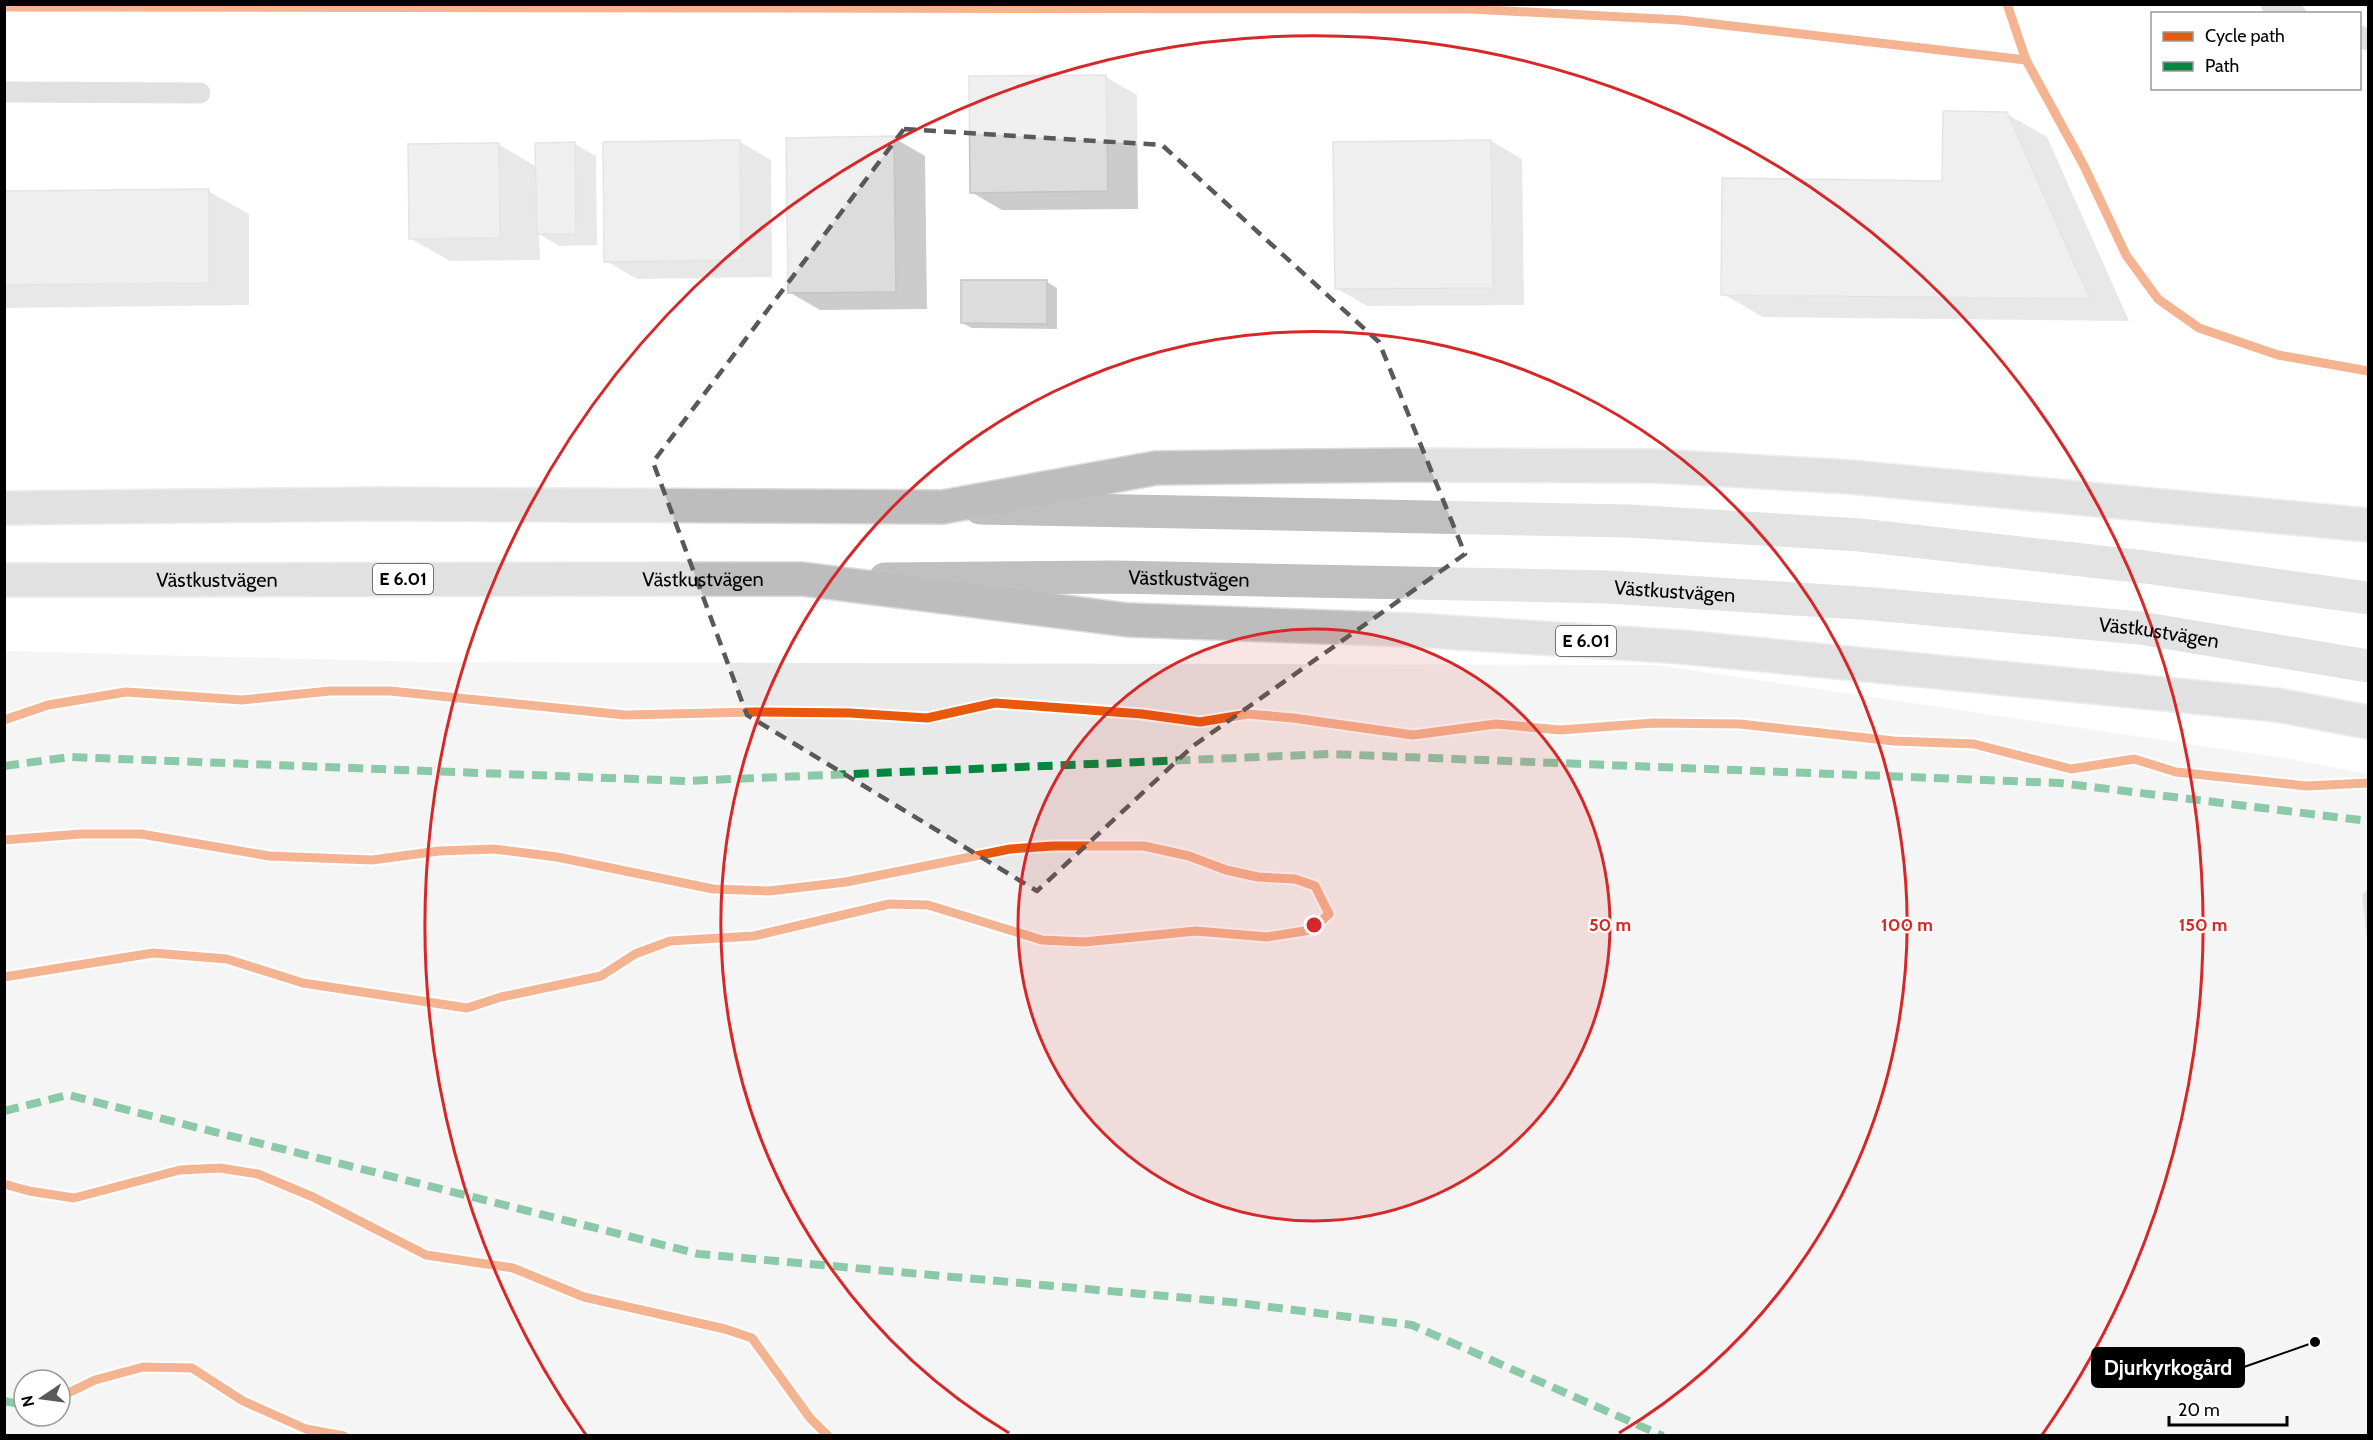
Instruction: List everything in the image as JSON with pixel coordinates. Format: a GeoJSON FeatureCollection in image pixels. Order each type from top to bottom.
{"type":"FeatureCollection","features":[{"type":"Feature","properties":{"kind":"highway"},"geometry":{"type":"LineString","coordinates":[[4,508],[378,504],[942,507],[1156,468],[1404,465],[1657,466],[1850,477],[2368,525]]}},
{"type":"Feature","properties":{"kind":"highway","name":"Västkustvägen"},"geometry":{"type":"LineString","coordinates":[[4,580],[802,579]]}},
{"type":"Feature","properties":{"kind":"highway","name":"E 6.01"},"geometry":{"type":"LineString","coordinates":[[802,579],[1128,620],[1413,630],[1682,647],[2277,705],[2368,722]]}},
{"type":"Feature","properties":{"kind":"main road"},"geometry":{"type":"LineString","coordinates":[[942,507],[1629,521],[1848,534],[2145,567],[2368,598]]}},
{"type":"Feature","properties":{"kind":"main road","name":"Västkustvägen"},"geometry":{"type":"LineString","coordinates":[[802,579],[1115,578],[1608,587],[1874,604],[2140,628],[2368,666]]}},
{"type":"Feature","properties":{"kind":"lane"},"geometry":{"type":"LineString","coordinates":[[2271,4],[2291,12]]}},
{"type":"Feature","properties":{"kind":"lane"},"geometry":{"type":"LineString","coordinates":[[4,92],[200,93]]}},
{"type":"Feature","properties":{"kind":"highlighted area"},"geometry":{"type":"Polygon","coordinates":[[[904,129],[1162,145],[1379,342],[1465,554],[1193,746],[1037,891],[747,715],[653,462],[904,129]]]}},
{"type":"Feature","properties":{"kind":"shaded area"},"geometry":{"type":"Polygon","coordinates":[[[5,651],[420,662],[1656,665],[2291,759],[2368,774],[2368,1435],[5,1436],[5,651]]]}},
{"type":"Feature","properties":{"kind":"shaded area"},"geometry":{"type":"Polygon","coordinates":[[[2368,889],[2368,946],[2362,895],[2368,889]]]}},
{"type":"Feature","properties":{"kind":"building"},"geometry":{"type":"Polygon","coordinates":[[[1106,75],[1108,191],[970,193],[969,76],[1106,75]]]}},
{"type":"Feature","properties":{"kind":"building"},"geometry":{"type":"Polygon","coordinates":[[[1943,111],[2007,112],[2090,299],[1721,295],[1722,178],[1942,181],[1943,111]]]}},
{"type":"Feature","properties":{"kind":"building"},"geometry":{"type":"Polygon","coordinates":[[[894,136],[896,292],[788,293],[786,138],[894,136]]]}},
{"type":"Feature","properties":{"kind":"building"},"geometry":{"type":"Polygon","coordinates":[[[740,140],[741,260],[604,262],[603,142],[740,140]]]}},
{"type":"Feature","properties":{"kind":"building"},"geometry":{"type":"Polygon","coordinates":[[[1491,140],[1493,288],[1335,289],[1333,142],[1491,140]]]}},
{"type":"Feature","properties":{"kind":"building"},"geometry":{"type":"Polygon","coordinates":[[[575,142],[576,234],[537,234],[535,143],[575,142]]]}},
{"type":"Feature","properties":{"kind":"building"},"geometry":{"type":"Polygon","coordinates":[[[499,143],[500,238],[409,239],[408,144],[499,143]]]}},
{"type":"Feature","properties":{"kind":"building"},"geometry":{"type":"Polygon","coordinates":[[[209,189],[209,283],[4,285],[4,191],[209,189]]]}},
{"type":"Feature","properties":{"kind":"building"},"geometry":{"type":"Polygon","coordinates":[[[961,280],[1047,280],[1047,324],[961,323],[961,280]]]}},
{"type":"Feature","properties":{"kind":"marked path"},"geometry":{"type":"LineString","coordinates":[[4,766],[70,757],[685,781],[1331,754],[2060,783],[2368,821]]}},
{"type":"Feature","properties":{"kind":"marked path"},"geometry":{"type":"LineString","coordinates":[[4,1111],[68,1095],[699,1254],[1231,1302],[1412,1325],[1663,1436]]}},
{"type":"Feature","properties":{"kind":"marked path"},"geometry":{"type":"LineString","coordinates":[[4,1401],[12,1403]]}},
{"type":"Feature","properties":{"kind":"cycle path"},"geometry":{"type":"LineString","coordinates":[[2007,4],[2026,60],[2084,166],[2126,255],[2158,299],[2199,328],[2278,355],[2368,371]]}},
{"type":"Feature","properties":{"kind":"cycle path"},"geometry":{"type":"LineString","coordinates":[[4,7],[1471,9],[1680,20],[2026,60]]}},
{"type":"Feature","properties":{"kind":"cycle path"},"geometry":{"type":"LineString","coordinates":[[4,720],[48,705],[126,692],[242,700],[330,691],[390,691],[625,715],[754,712],[850,713],[927,718],[995,703],[1142,714],[1200,722],[1248,714],[1413,735],[1496,724],[1560,730],[1654,723],[1740,724],[1894,741],[1974,744],[2071,769],[2134,759],[2176,772],[2306,786],[2368,783]]}},
{"type":"Feature","properties":{"kind":"cycle path"},"geometry":{"type":"LineString","coordinates":[[4,840],[81,834],[141,834],[269,856],[372,860],[439,851],[494,849],[557,857],[713,889],[769,891],[846,882],[1010,849],[1053,846],[1144,846],[1189,856],[1226,870],[1258,877],[1295,879],[1315,886],[1329,914],[1311,930],[1267,937],[1196,931],[1084,942],[1042,940],[928,905],[889,904],[754,936],[670,941],[635,954],[601,976],[501,997],[467,1008],[303,983],[227,959],[153,953],[4,977]]}},
{"type":"Feature","properties":{"kind":"cycle path"},"geometry":{"type":"LineString","coordinates":[[4,1184],[29,1191],[74,1198],[180,1170],[220,1168],[258,1174],[313,1197],[426,1255],[513,1268],[584,1297],[725,1329],[752,1338],[810,1418],[828,1436]]}},
{"type":"Feature","properties":{"kind":"cycle path"},"geometry":{"type":"LineString","coordinates":[[72,1391],[95,1380],[143,1367],[192,1368],[243,1401],[306,1429],[344,1436]]}},
{"type":"Feature","properties":{"kind":"place","name":"Djurkyrkogård"},"geometry":{"type":"Point","coordinates":[2315,1342]}}]}
